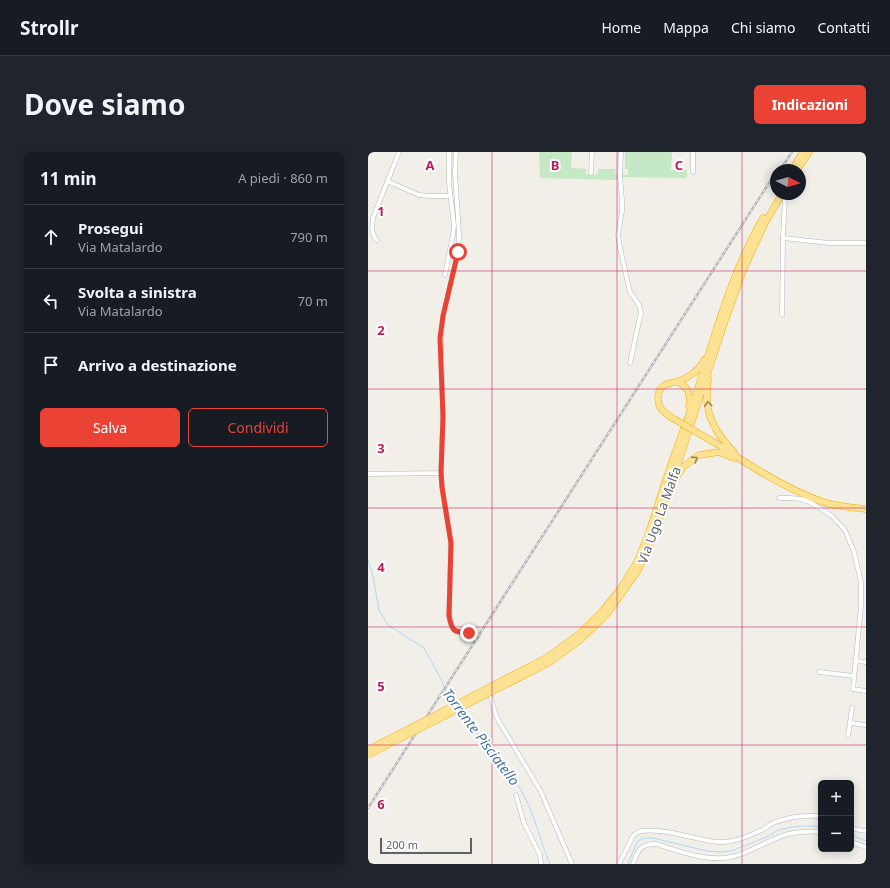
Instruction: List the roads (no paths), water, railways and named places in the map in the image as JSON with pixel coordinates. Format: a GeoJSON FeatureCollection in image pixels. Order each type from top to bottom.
{"type":"FeatureCollection","features":[{"type":"Feature","properties":{"kind":"highway"},"geometry":{"type":"LineString","coordinates":[[796,164],[803,152]]}},
{"type":"Feature","properties":{"kind":"highway"},"geometry":{"type":"LineString","coordinates":[[801,164],[809,152]]}},
{"type":"Feature","properties":{"kind":"highway","name":"Via Ugo La Malfa"},"geometry":{"type":"LineString","coordinates":[[368,750],[546,658],[578,635],[601,613],[621,588],[637,562],[648,535],[720,319],[736,276],[746,251],[774,200]]}},
{"type":"Feature","properties":{"kind":"highway","name":"Via Ugo La Malfa"},"geometry":{"type":"LineString","coordinates":[[368,755],[550,662],[580,640],[607,614],[637,572],[647,552],[744,268],[765,223],[781,200]]}},
{"type":"Feature","properties":{"kind":"highway"},"geometry":{"type":"LineString","coordinates":[[720,319],[715,327],[701,365],[692,374],[661,388],[658,395],[658,404],[663,412],[790,488],[827,503],[866,509]]}},
{"type":"Feature","properties":{"kind":"highway"},"geometry":{"type":"LineString","coordinates":[[709,369],[707,393],[711,420],[720,436],[744,461]]}},
{"type":"Feature","properties":{"kind":"highway"},"geometry":{"type":"LineString","coordinates":[[677,382],[682,384],[690,394],[688,409],[689,415]]}},
{"type":"Feature","properties":{"kind":"highway"},"geometry":{"type":"LineString","coordinates":[[670,488],[683,466],[699,455],[719,452],[744,461]]}},
{"type":"Feature","properties":{"kind":"street"},"geometry":{"type":"LineString","coordinates":[[375,238],[372,229],[373,218],[399,152]]}},
{"type":"Feature","properties":{"kind":"street"},"geometry":{"type":"LineString","coordinates":[[445,275],[454,225],[449,183],[449,152]]}},
{"type":"Feature","properties":{"kind":"street"},"geometry":{"type":"LineString","coordinates":[[456,152],[455,173],[459,234],[458,252],[443,316],[440,338],[443,417],[441,472],[451,543],[449,616],[451,626],[454,631],[459,633],[469,633]]}},
{"type":"Feature","properties":{"kind":"street"},"geometry":{"type":"LineString","coordinates":[[591,173],[592,152]]}},
{"type":"Feature","properties":{"kind":"street"},"geometry":{"type":"LineString","coordinates":[[621,152],[620,175],[622,211],[618,235],[630,292],[640,305],[641,312],[630,363]]}},
{"type":"Feature","properties":{"kind":"street"},"geometry":{"type":"LineString","coordinates":[[693,152],[693,172]]}},
{"type":"Feature","properties":{"kind":"street"},"geometry":{"type":"LineString","coordinates":[[387,181],[419,195],[450,196]]}},
{"type":"Feature","properties":{"kind":"street"},"geometry":{"type":"LineString","coordinates":[[782,315],[784,200]]}},
{"type":"Feature","properties":{"kind":"street"},"geometry":{"type":"LineString","coordinates":[[368,216],[373,218]]}},
{"type":"Feature","properties":{"kind":"street"},"geometry":{"type":"LineString","coordinates":[[783,238],[829,243],[866,243]]}},
{"type":"Feature","properties":{"kind":"street"},"geometry":{"type":"LineString","coordinates":[[368,474],[441,472]]}},
{"type":"Feature","properties":{"kind":"street"},"geometry":{"type":"LineString","coordinates":[[779,498],[800,499],[810,502],[832,516],[845,530],[854,552],[861,582],[861,606],[853,689],[866,690]]}},
{"type":"Feature","properties":{"kind":"street"},"geometry":{"type":"LineString","coordinates":[[861,606],[866,606]]}},
{"type":"Feature","properties":{"kind":"street"},"geometry":{"type":"LineString","coordinates":[[855,661],[866,662]]}},
{"type":"Feature","properties":{"kind":"street"},"geometry":{"type":"LineString","coordinates":[[818,672],[854,676]]}},
{"type":"Feature","properties":{"kind":"street"},"geometry":{"type":"LineString","coordinates":[[491,698],[497,718],[541,792],[572,864]]}},
{"type":"Feature","properties":{"kind":"street"},"geometry":{"type":"LineString","coordinates":[[848,736],[852,708]]}},
{"type":"Feature","properties":{"kind":"street"},"geometry":{"type":"LineString","coordinates":[[850,723],[866,725]]}},
{"type":"Feature","properties":{"kind":"street"},"geometry":{"type":"LineString","coordinates":[[516,795],[524,823],[540,855],[542,863]]}},
{"type":"Feature","properties":{"kind":"street"},"geometry":{"type":"LineString","coordinates":[[618,864],[632,838],[638,832],[648,830],[709,841],[726,842],[762,830],[784,819],[818,816]]}},
{"type":"Feature","properties":{"kind":"street"},"geometry":{"type":"LineString","coordinates":[[854,829],[866,831]]}},
{"type":"Feature","properties":{"kind":"street"},"geometry":{"type":"LineString","coordinates":[[633,864],[638,851],[643,846],[650,844],[656,844],[704,857],[716,858],[730,857],[741,854],[786,834],[818,832]]}},
{"type":"Feature","properties":{"kind":"street"},"geometry":{"type":"LineString","coordinates":[[854,843],[866,847]]}},
{"type":"Feature","properties":{"kind":"waterway","name":"Torrente Pisciatello"},"geometry":{"type":"LineString","coordinates":[[368,560],[373,576],[379,610],[388,625],[424,648],[441,679],[448,696],[453,702]]}},
{"type":"Feature","properties":{"kind":"waterway","name":"Torrente Pisciatello"},"geometry":{"type":"LineString","coordinates":[[459,711],[520,788],[533,816],[550,864]]}},
{"type":"Feature","properties":{"kind":"waterway","name":"Torrente Pisciatello"},"geometry":{"type":"LineString","coordinates":[[628,864],[637,842],[643,838],[653,838],[707,851],[722,852],[734,850],[769,836],[778,830],[798,826],[818,826]]}},
{"type":"Feature","properties":{"kind":"waterway","name":"Torrente Pisciatello"},"geometry":{"type":"LineString","coordinates":[[854,836],[866,841]]}},
{"type":"Feature","properties":{"kind":"railway"},"geometry":{"type":"LineString","coordinates":[[784,164],[792,152]]}},
{"type":"Feature","properties":{"kind":"railway"},"geometry":{"type":"LineString","coordinates":[[368,808],[770,181]]}}]}
